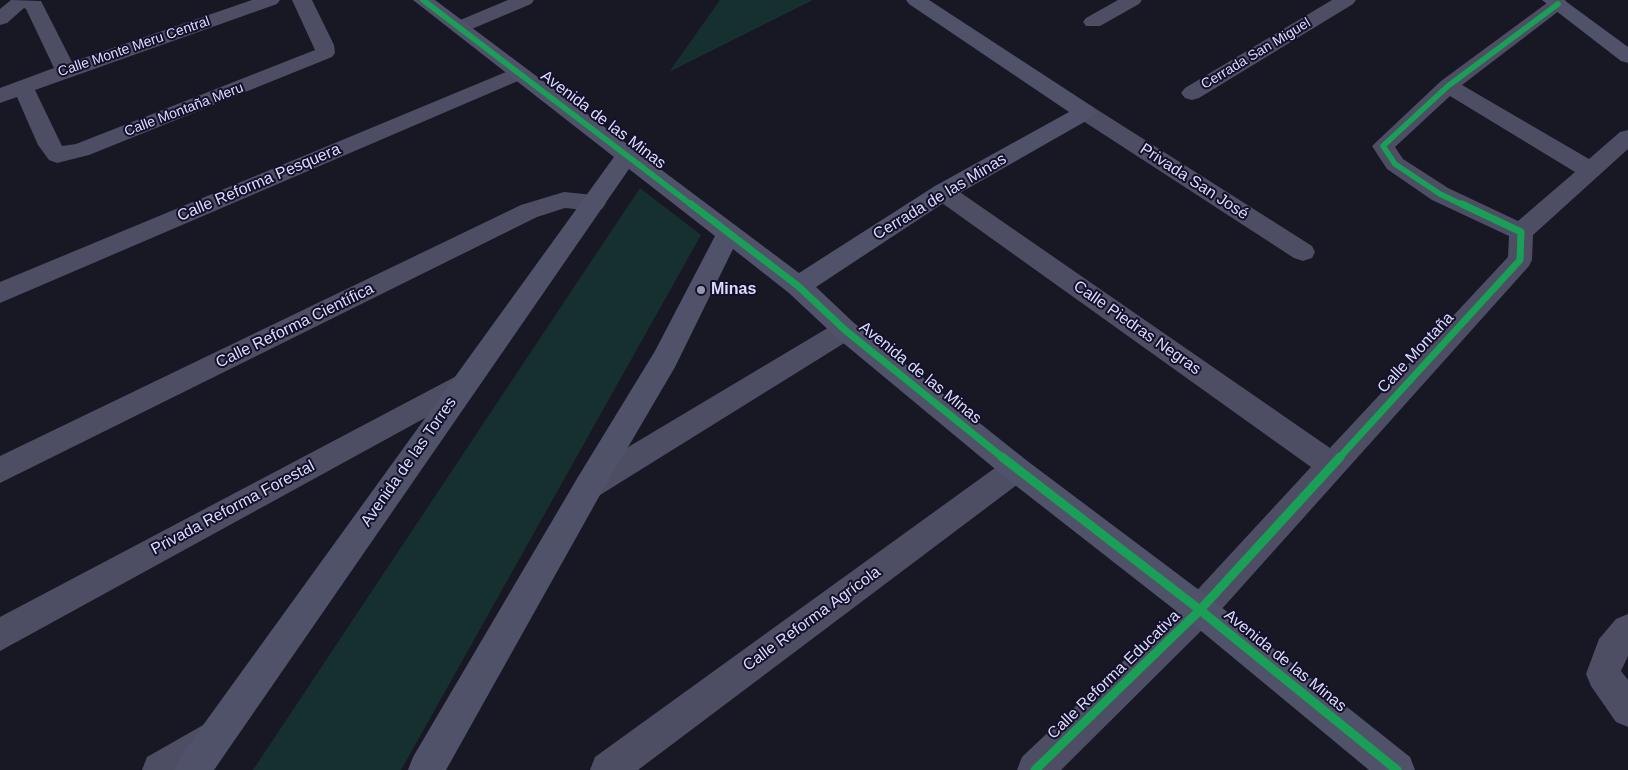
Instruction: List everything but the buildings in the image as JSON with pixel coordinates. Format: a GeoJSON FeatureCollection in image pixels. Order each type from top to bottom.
{"type":"FeatureCollection","features":[{"type":"Feature","properties":{"kind":"street","name":"Calle Monte Meru Central"},"geometry":{"type":"LineString","coordinates":[[0,96],[66,70],[270,0]]}},
{"type":"Feature","properties":{"kind":"street","name":"Calle Montaña Meru"},"geometry":{"type":"LineString","coordinates":[[23,88],[48,145],[57,155],[81,150],[325,53],[324,45],[302,0]]}},
{"type":"Feature","properties":{"kind":"street","name":"Avenida de las Minas"},"geometry":{"type":"LineString","coordinates":[[423,0],[798,286],[845,330],[1016,469],[1200,610],[1398,770]]}},
{"type":"Feature","properties":{"kind":"street"},"geometry":{"type":"LineString","coordinates":[[460,28],[524,0]]}},
{"type":"Feature","properties":{"kind":"street"},"geometry":{"type":"LineString","coordinates":[[916,0],[1086,112]]}},
{"type":"Feature","properties":{"kind":"street"},"geometry":{"type":"LineString","coordinates":[[1092,22],[1132,0]]}},
{"type":"Feature","properties":{"kind":"street","name":"Cerrada San Miguel"},"geometry":{"type":"LineString","coordinates":[[1192,93],[1346,0]]}},
{"type":"Feature","properties":{"kind":"street"},"geometry":{"type":"LineString","coordinates":[[0,19],[22,1],[34,5],[66,70]]}},
{"type":"Feature","properties":{"kind":"street"},"geometry":{"type":"LineString","coordinates":[[1628,56],[1555,2],[1448,86],[1383,146],[1395,164],[1440,194],[1521,232],[1628,137]]}},
{"type":"Feature","properties":{"kind":"street","name":"Calle Reforma Pesquera"},"geometry":{"type":"LineString","coordinates":[[0,293],[518,73]]}},
{"type":"Feature","properties":{"kind":"street"},"geometry":{"type":"LineString","coordinates":[[1448,86],[1591,171]]}},
{"type":"Feature","properties":{"kind":"street","name":"Cerrada de las Minas"},"geometry":{"type":"LineString","coordinates":[[798,286],[942,192],[1086,112]]}},
{"type":"Feature","properties":{"kind":"street","name":"Privada San José"},"geometry":{"type":"LineString","coordinates":[[1086,112],[1303,252]]}},
{"type":"Feature","properties":{"kind":"street","name":"Avenida de las Torres"},"geometry":{"type":"LineString","coordinates":[[193,770],[627,155]]}},
{"type":"Feature","properties":{"kind":"street","name":"Calle Piedras Negras"},"geometry":{"type":"LineString","coordinates":[[942,192],[1331,464]]}},
{"type":"Feature","properties":{"kind":"street","name":"Calle Reforma Científica"},"geometry":{"type":"LineString","coordinates":[[0,470],[529,211],[564,200],[594,202]]}},
{"type":"Feature","properties":{"kind":"street","name":"Calle Montaña"},"geometry":{"type":"LineString","coordinates":[[1331,464],[1520,260],[1521,232]]}},
{"type":"Feature","properties":{"kind":"street"},"geometry":{"type":"LineString","coordinates":[[426,770],[664,359],[728,234]]}},
{"type":"Feature","properties":{"kind":"street"},"geometry":{"type":"LineString","coordinates":[[589,486],[845,330]]}},
{"type":"Feature","properties":{"kind":"street","name":"Privada Reforma Forestal"},"geometry":{"type":"LineString","coordinates":[[0,634],[466,382]]}},
{"type":"Feature","properties":{"kind":"street","name":"Calle Reforma Educativa"},"geometry":{"type":"LineString","coordinates":[[1035,770],[1200,610],[1331,464]]}},
{"type":"Feature","properties":{"kind":"street","name":"Calle Reforma Agrícola"},"geometry":{"type":"LineString","coordinates":[[608,770],[1016,469]]}},
{"type":"Feature","properties":{"kind":"street"},"geometry":{"type":"LineString","coordinates":[[1628,630],[1611,651],[1603,674],[1628,710]]}},
{"type":"Feature","properties":{"kind":"street"},"geometry":{"type":"LineString","coordinates":[[160,770],[217,735]]}},
{"type":"Feature","properties":{"kind":"green space"},"geometry":{"type":"Polygon","coordinates":[[[720,0],[813,0],[669,72],[720,0]]]}},
{"type":"Feature","properties":{"kind":"green space"},"geometry":{"type":"Polygon","coordinates":[[[640,188],[701,235],[401,770],[253,770],[640,188]]]}},
{"type":"Feature","properties":{"kind":"cycle path"},"geometry":{"type":"LineString","coordinates":[[423,0],[798,286],[845,330],[1016,469],[1200,610],[1397,770]]}},
{"type":"Feature","properties":{"kind":"cycle path"},"geometry":{"type":"LineString","coordinates":[[1035,770],[1200,610],[1520,260],[1521,232],[1440,194],[1395,164],[1383,146],[1448,86],[1558,4]]}},
{"type":"Feature","properties":{"kind":"place","name":"Minas"},"geometry":{"type":"Point","coordinates":[701,290]}}]}
